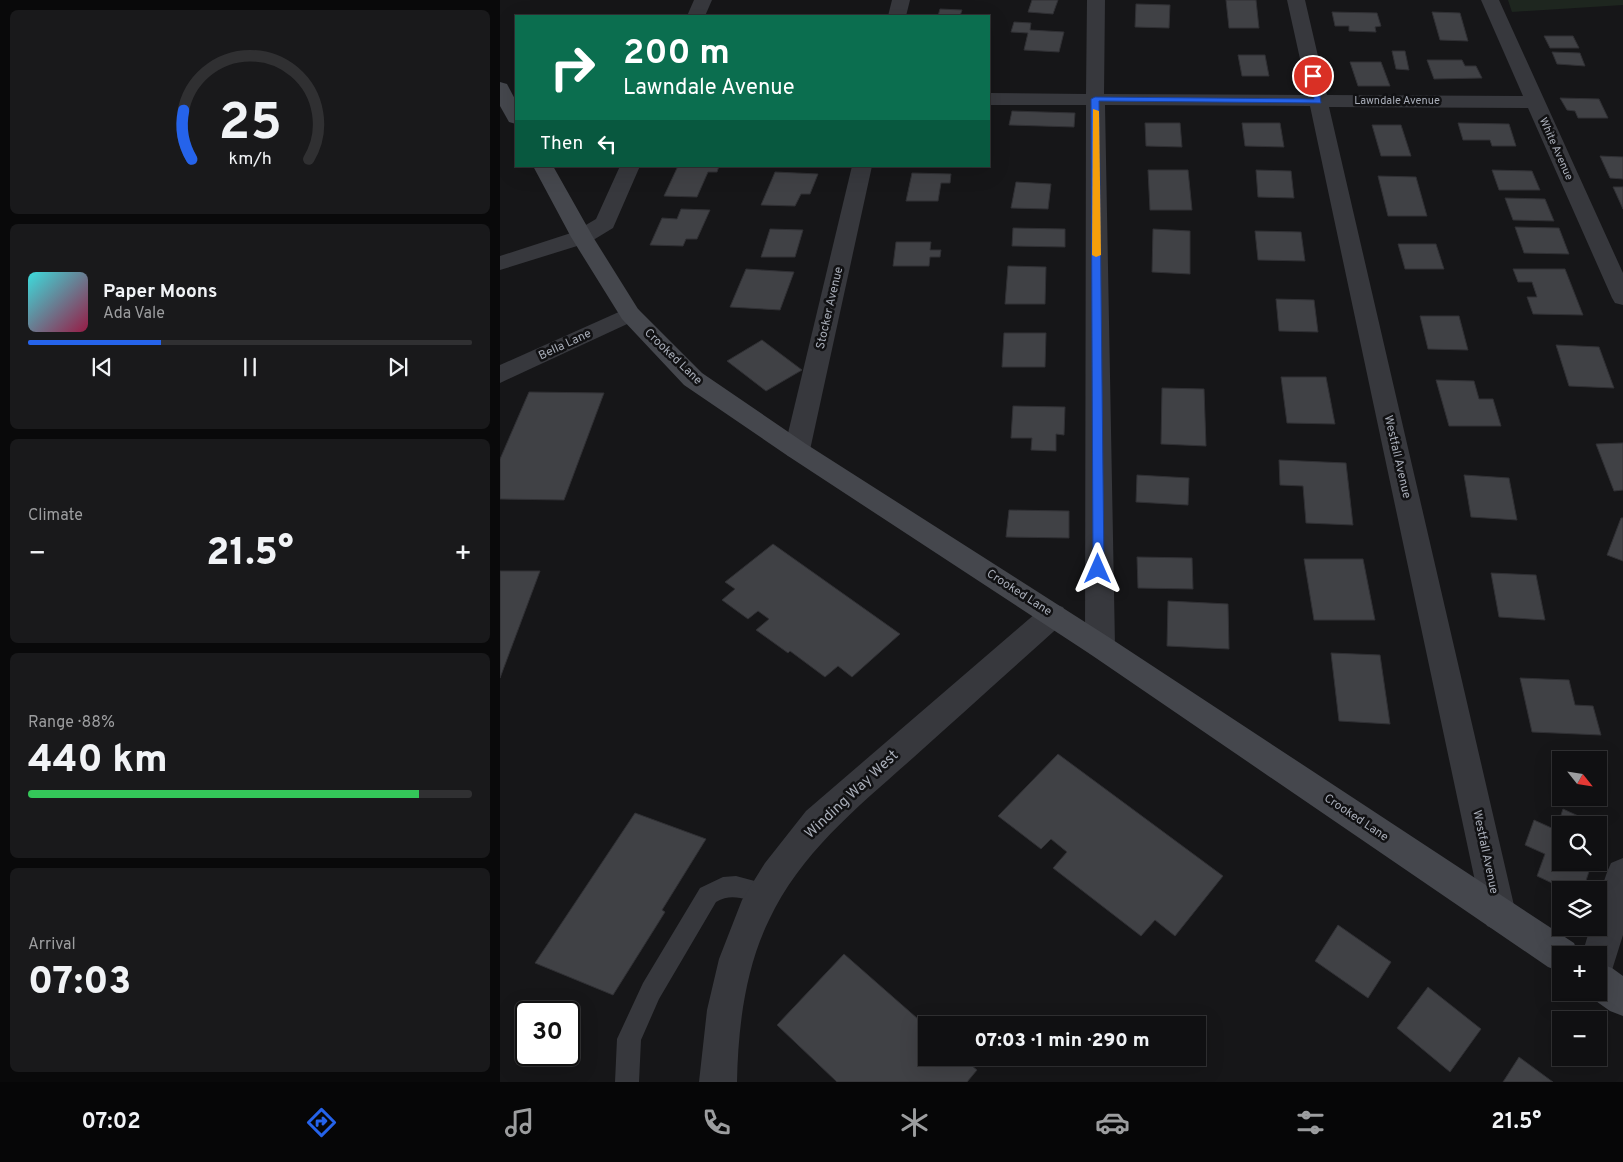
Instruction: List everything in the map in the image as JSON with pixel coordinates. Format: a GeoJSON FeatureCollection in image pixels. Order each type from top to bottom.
{"type":"FeatureCollection","features":[{"type":"Feature","properties":{"kind":"street"},"geometry":{"type":"LineString","coordinates":[[696,15],[703,0]]}},
{"type":"Feature","properties":{"kind":"street"},"geometry":{"type":"LineString","coordinates":[[897,15],[901,0]]}},
{"type":"Feature","properties":{"kind":"street"},"geometry":{"type":"LineString","coordinates":[[1096,0],[1095,99],[1100,646]]}},
{"type":"Feature","properties":{"kind":"street","name":"Westfall Avenue"},"geometry":{"type":"LineString","coordinates":[[1296,0],[1499,914]]}},
{"type":"Feature","properties":{"kind":"street","name":"White Avenue"},"geometry":{"type":"LineString","coordinates":[[1490,0],[1623,298]]}},
{"type":"Feature","properties":{"kind":"street"},"geometry":{"type":"LineString","coordinates":[[506,96],[515,116]]}},
{"type":"Feature","properties":{"kind":"street","name":"Lawndale Avenue"},"geometry":{"type":"LineString","coordinates":[[990,99],[1535,102]]}},
{"type":"Feature","properties":{"kind":"street","name":"Crooked Lane"},"geometry":{"type":"LineString","coordinates":[[544,167],[582,237],[630,314],[693,380],[797,450],[1100,646],[1552,950]]}},
{"type":"Feature","properties":{"kind":"street"},"geometry":{"type":"LineString","coordinates":[[500,263],[582,237],[604,223],[630,167]]}},
{"type":"Feature","properties":{"kind":"street","name":"Stocker Avenue"},"geometry":{"type":"LineString","coordinates":[[797,450],[862,167]]}},
{"type":"Feature","properties":{"kind":"street","name":"Bella Lane"},"geometry":{"type":"LineString","coordinates":[[500,376],[630,314]]}},
{"type":"Feature","properties":{"kind":"street","name":"Winding Way West"},"geometry":{"type":"LineString","coordinates":[[718,1082],[725,1007],[748,926],[765,893],[788,858],[818,822],[1053,615]]}},
{"type":"Feature","properties":{"kind":"street"},"geometry":{"type":"LineString","coordinates":[[1602,946],[1623,874]]}},
{"type":"Feature","properties":{"kind":"street"},"geometry":{"type":"LineString","coordinates":[[1607,987],[1623,998]]}},
{"type":"Feature","properties":{"kind":"lane"},"geometry":{"type":"LineString","coordinates":[[627,1082],[628,1039],[651,991],[708,895],[720,886],[732,886],[765,893]]}},
{"type":"Feature","properties":{"kind":"shaded area"},"geometry":{"type":"Polygon","coordinates":[[[1508,0],[1623,0],[1623,5],[1512,12],[1508,0]]]}},
{"type":"Feature","properties":{"kind":"building"},"geometry":{"type":"Polygon","coordinates":[[[1032,0],[1058,0],[1053,14],[1028,12],[1032,0]]]}},
{"type":"Feature","properties":{"kind":"building"},"geometry":{"type":"Polygon","coordinates":[[[1226,0],[1256,0],[1259,28],[1229,28],[1226,0]]]}},
{"type":"Feature","properties":{"kind":"building"},"geometry":{"type":"Polygon","coordinates":[[[1136,4],[1170,5],[1169,28],[1135,27],[1136,4]]]}},
{"type":"Feature","properties":{"kind":"building"},"geometry":{"type":"Polygon","coordinates":[[[940,9],[962,10],[960,15],[938,15],[940,9]]]}},
{"type":"Feature","properties":{"kind":"building"},"geometry":{"type":"Polygon","coordinates":[[[1332,12],[1377,13],[1381,26],[1375,27],[1376,32],[1349,31],[1349,26],[1335,26],[1332,12]]]}},
{"type":"Feature","properties":{"kind":"building"},"geometry":{"type":"Polygon","coordinates":[[[1432,12],[1460,13],[1468,41],[1440,40],[1432,12]]]}},
{"type":"Feature","properties":{"kind":"building"},"geometry":{"type":"Polygon","coordinates":[[[1014,22],[1031,23],[1030,30],[1064,32],[1059,52],[1024,50],[1028,33],[1011,32],[1014,22]]]}},
{"type":"Feature","properties":{"kind":"building"},"geometry":{"type":"Polygon","coordinates":[[[1544,36],[1573,36],[1579,48],[1550,48],[1544,36]]]}},
{"type":"Feature","properties":{"kind":"building"},"geometry":{"type":"Polygon","coordinates":[[[1392,51],[1405,51],[1409,70],[1396,69],[1392,51]]]}},
{"type":"Feature","properties":{"kind":"building"},"geometry":{"type":"Polygon","coordinates":[[[1552,52],[1580,53],[1585,66],[1557,64],[1552,52]]]}},
{"type":"Feature","properties":{"kind":"building"},"geometry":{"type":"Polygon","coordinates":[[[1238,55],[1265,55],[1269,76],[1242,76],[1238,55]]]}},
{"type":"Feature","properties":{"kind":"building"},"geometry":{"type":"Polygon","coordinates":[[[1427,60],[1462,60],[1465,66],[1476,66],[1482,78],[1434,79],[1427,60]]]}},
{"type":"Feature","properties":{"kind":"building"},"geometry":{"type":"Polygon","coordinates":[[[1350,62],[1381,62],[1390,86],[1358,86],[1350,62]]]}},
{"type":"Feature","properties":{"kind":"building"},"geometry":{"type":"Polygon","coordinates":[[[1560,98],[1599,99],[1608,118],[1578,118],[1575,111],[1567,110],[1560,98]]]}},
{"type":"Feature","properties":{"kind":"building"},"geometry":{"type":"Polygon","coordinates":[[[1012,111],[1075,113],[1074,127],[1009,125],[1012,111]]]}},
{"type":"Feature","properties":{"kind":"building"},"geometry":{"type":"Polygon","coordinates":[[[1145,123],[1180,123],[1182,147],[1146,146],[1145,123]]]}},
{"type":"Feature","properties":{"kind":"building"},"geometry":{"type":"Polygon","coordinates":[[[1242,123],[1280,123],[1284,147],[1245,146],[1242,123]]]}},
{"type":"Feature","properties":{"kind":"building"},"geometry":{"type":"Polygon","coordinates":[[[1458,123],[1509,124],[1516,146],[1492,146],[1490,140],[1463,140],[1458,123]]]}},
{"type":"Feature","properties":{"kind":"building"},"geometry":{"type":"Polygon","coordinates":[[[1372,125],[1401,125],[1411,156],[1381,156],[1372,125]]]}},
{"type":"Feature","properties":{"kind":"building"},"geometry":{"type":"Polygon","coordinates":[[[1600,156],[1623,157],[1623,179],[1610,178],[1600,156]]]}},
{"type":"Feature","properties":{"kind":"building"},"geometry":{"type":"Polygon","coordinates":[[[678,167],[719,167],[717,172],[708,172],[697,197],[664,196],[678,167]]]}},
{"type":"Feature","properties":{"kind":"building"},"geometry":{"type":"Polygon","coordinates":[[[1148,170],[1188,170],[1192,210],[1150,210],[1148,170]]]}},
{"type":"Feature","properties":{"kind":"building"},"geometry":{"type":"Polygon","coordinates":[[[1256,170],[1291,171],[1294,198],[1258,197],[1256,170]]]}},
{"type":"Feature","properties":{"kind":"building"},"geometry":{"type":"Polygon","coordinates":[[[1492,170],[1532,171],[1540,190],[1499,190],[1492,170]]]}},
{"type":"Feature","properties":{"kind":"building"},"geometry":{"type":"Polygon","coordinates":[[[775,172],[818,174],[810,194],[801,194],[795,206],[761,205],[775,172]]]}},
{"type":"Feature","properties":{"kind":"building"},"geometry":{"type":"Polygon","coordinates":[[[912,173],[951,174],[950,183],[941,183],[938,201],[906,201],[912,173]]]}},
{"type":"Feature","properties":{"kind":"building"},"geometry":{"type":"Polygon","coordinates":[[[1378,176],[1416,177],[1427,216],[1388,216],[1378,176]]]}},
{"type":"Feature","properties":{"kind":"building"},"geometry":{"type":"Polygon","coordinates":[[[1016,182],[1051,184],[1048,209],[1011,208],[1016,182]]]}},
{"type":"Feature","properties":{"kind":"building"},"geometry":{"type":"Polygon","coordinates":[[[1613,187],[1623,187],[1623,209],[1613,187]]]}},
{"type":"Feature","properties":{"kind":"building"},"geometry":{"type":"Polygon","coordinates":[[[1505,198],[1545,199],[1554,221],[1513,220],[1505,198]]]}},
{"type":"Feature","properties":{"kind":"building"},"geometry":{"type":"Polygon","coordinates":[[[681,209],[710,210],[697,239],[686,239],[683,246],[650,245],[662,218],[677,219],[681,209]]]}},
{"type":"Feature","properties":{"kind":"building"},"geometry":{"type":"Polygon","coordinates":[[[1515,227],[1559,228],[1569,254],[1524,253],[1515,227]]]}},
{"type":"Feature","properties":{"kind":"building"},"geometry":{"type":"Polygon","coordinates":[[[1013,228],[1065,229],[1065,247],[1012,246],[1013,228]]]}},
{"type":"Feature","properties":{"kind":"building"},"geometry":{"type":"Polygon","coordinates":[[[770,229],[803,230],[795,257],[761,257],[770,229]]]}},
{"type":"Feature","properties":{"kind":"building"},"geometry":{"type":"Polygon","coordinates":[[[1153,229],[1190,231],[1190,274],[1152,272],[1153,229]]]}},
{"type":"Feature","properties":{"kind":"building"},"geometry":{"type":"Polygon","coordinates":[[[1255,231],[1301,232],[1305,261],[1258,260],[1255,231]]]}},
{"type":"Feature","properties":{"kind":"building"},"geometry":{"type":"Polygon","coordinates":[[[896,242],[931,242],[930,250],[941,250],[940,257],[930,257],[929,266],[893,266],[896,242]]]}},
{"type":"Feature","properties":{"kind":"building"},"geometry":{"type":"Polygon","coordinates":[[[1398,244],[1436,244],[1444,269],[1405,269],[1398,244]]]}},
{"type":"Feature","properties":{"kind":"building"},"geometry":{"type":"Polygon","coordinates":[[[1008,266],[1046,267],[1045,304],[1005,304],[1008,266]]]}},
{"type":"Feature","properties":{"kind":"building"},"geometry":{"type":"Polygon","coordinates":[[[746,269],[794,272],[780,310],[730,307],[746,269]]]}},
{"type":"Feature","properties":{"kind":"building"},"geometry":{"type":"Polygon","coordinates":[[[1513,269],[1565,269],[1583,315],[1533,314],[1527,297],[1537,297],[1532,282],[1518,282],[1513,269]]]}},
{"type":"Feature","properties":{"kind":"building"},"geometry":{"type":"Polygon","coordinates":[[[1276,299],[1314,300],[1318,332],[1279,331],[1276,299]]]}},
{"type":"Feature","properties":{"kind":"building"},"geometry":{"type":"Polygon","coordinates":[[[1420,316],[1459,316],[1468,350],[1428,349],[1420,316]]]}},
{"type":"Feature","properties":{"kind":"building"},"geometry":{"type":"Polygon","coordinates":[[[1004,333],[1046,333],[1045,367],[1002,367],[1004,333]]]}},
{"type":"Feature","properties":{"kind":"building"},"geometry":{"type":"Polygon","coordinates":[[[762,340],[802,370],[766,391],[727,361],[762,340]]]}},
{"type":"Feature","properties":{"kind":"building"},"geometry":{"type":"Polygon","coordinates":[[[1556,345],[1599,347],[1614,388],[1569,386],[1556,345]]]}},
{"type":"Feature","properties":{"kind":"building"},"geometry":{"type":"Polygon","coordinates":[[[1281,377],[1326,377],[1335,424],[1287,423],[1281,377]]]}},
{"type":"Feature","properties":{"kind":"building"},"geometry":{"type":"Polygon","coordinates":[[[1436,380],[1474,381],[1479,399],[1493,399],[1501,426],[1449,426],[1436,380]]]}},
{"type":"Feature","properties":{"kind":"building"},"geometry":{"type":"Polygon","coordinates":[[[1162,388],[1204,389],[1206,446],[1161,444],[1162,388]]]}},
{"type":"Feature","properties":{"kind":"building"},"geometry":{"type":"Polygon","coordinates":[[[529,392],[604,393],[564,500],[500,499],[500,459],[529,392]]]}},
{"type":"Feature","properties":{"kind":"building"},"geometry":{"type":"Polygon","coordinates":[[[1013,406],[1065,407],[1064,435],[1056,434],[1056,451],[1031,450],[1032,438],[1011,438],[1013,406]]]}},
{"type":"Feature","properties":{"kind":"building"},"geometry":{"type":"Polygon","coordinates":[[[1623,443],[1623,490],[1614,491],[1596,444],[1623,443]]]}},
{"type":"Feature","properties":{"kind":"building"},"geometry":{"type":"Polygon","coordinates":[[[1279,460],[1346,463],[1353,525],[1306,523],[1303,486],[1280,485],[1279,460]]]}},
{"type":"Feature","properties":{"kind":"building"},"geometry":{"type":"Polygon","coordinates":[[[1137,475],[1189,478],[1188,505],[1136,502],[1137,475]]]}},
{"type":"Feature","properties":{"kind":"building"},"geometry":{"type":"Polygon","coordinates":[[[1464,475],[1509,478],[1517,520],[1471,517],[1464,475]]]}},
{"type":"Feature","properties":{"kind":"building"},"geometry":{"type":"Polygon","coordinates":[[[1009,510],[1069,511],[1069,538],[1006,537],[1009,510]]]}},
{"type":"Feature","properties":{"kind":"building"},"geometry":{"type":"Polygon","coordinates":[[[1621,518],[1623,518],[1623,561],[1607,555],[1621,518]]]}},
{"type":"Feature","properties":{"kind":"building"},"geometry":{"type":"Polygon","coordinates":[[[773,544],[900,634],[852,677],[838,666],[825,677],[790,651],[788,653],[756,630],[769,619],[758,611],[748,619],[722,600],[735,589],[725,582],[773,544]]]}},
{"type":"Feature","properties":{"kind":"building"},"geometry":{"type":"Polygon","coordinates":[[[1137,557],[1192,558],[1193,589],[1138,588],[1137,557]]]}},
{"type":"Feature","properties":{"kind":"building"},"geometry":{"type":"Polygon","coordinates":[[[1304,559],[1363,559],[1375,620],[1314,620],[1304,559]]]}},
{"type":"Feature","properties":{"kind":"building"},"geometry":{"type":"Polygon","coordinates":[[[500,571],[540,571],[500,678],[500,571]]]}},
{"type":"Feature","properties":{"kind":"building"},"geometry":{"type":"Polygon","coordinates":[[[1491,573],[1536,575],[1545,620],[1499,617],[1491,573]]]}},
{"type":"Feature","properties":{"kind":"building"},"geometry":{"type":"Polygon","coordinates":[[[1168,601],[1228,604],[1229,649],[1167,646],[1168,601]]]}},
{"type":"Feature","properties":{"kind":"building"},"geometry":{"type":"Polygon","coordinates":[[[1331,653],[1380,655],[1390,724],[1339,721],[1331,653]]]}},
{"type":"Feature","properties":{"kind":"building"},"geometry":{"type":"Polygon","coordinates":[[[1520,678],[1569,680],[1575,705],[1593,706],[1601,735],[1532,732],[1520,678]]]}},
{"type":"Feature","properties":{"kind":"building"},"geometry":{"type":"Polygon","coordinates":[[[1058,754],[1223,876],[1175,936],[1155,920],[1141,936],[1053,868],[1067,852],[1051,839],[1041,849],[998,816],[1058,754]]]}},
{"type":"Feature","properties":{"kind":"building"},"geometry":{"type":"Polygon","coordinates":[[[1563,809],[1578,816],[1561,816],[1563,809]]]}},
{"type":"Feature","properties":{"kind":"building"},"geometry":{"type":"Polygon","coordinates":[[[635,813],[706,839],[662,910],[665,912],[613,995],[535,963],[635,813]]]}},
{"type":"Feature","properties":{"kind":"building"},"geometry":{"type":"Polygon","coordinates":[[[1534,820],[1552,828],[1552,871],[1589,871],[1586,881],[1552,881],[1552,883],[1537,876],[1545,854],[1525,845],[1534,820]]]}},
{"type":"Feature","properties":{"kind":"building"},"geometry":{"type":"Polygon","coordinates":[[[1338,925],[1391,962],[1368,998],[1315,961],[1338,925]]]}},
{"type":"Feature","properties":{"kind":"building"},"geometry":{"type":"Polygon","coordinates":[[[844,954],[918,1019],[918,1066],[972,1066],[977,1070],[967,1082],[837,1082],[777,1025],[844,954]]]}},
{"type":"Feature","properties":{"kind":"building"},"geometry":{"type":"Polygon","coordinates":[[[1428,987],[1481,1029],[1450,1072],[1397,1028],[1428,987]]]}},
{"type":"Feature","properties":{"kind":"building"},"geometry":{"type":"Polygon","coordinates":[[[1519,1057],[1553,1082],[1503,1082],[1519,1057]]]}},
{"type":"Feature","properties":{"kind":"slow traffic"},"geometry":{"type":"LineString","coordinates":[[1095,111],[1096,255]]}},
{"type":"Feature","properties":{"kind":"route"},"geometry":{"type":"LineString","coordinates":[[1098,569],[1095,99],[1318,101],[1313,76]]}}]}
